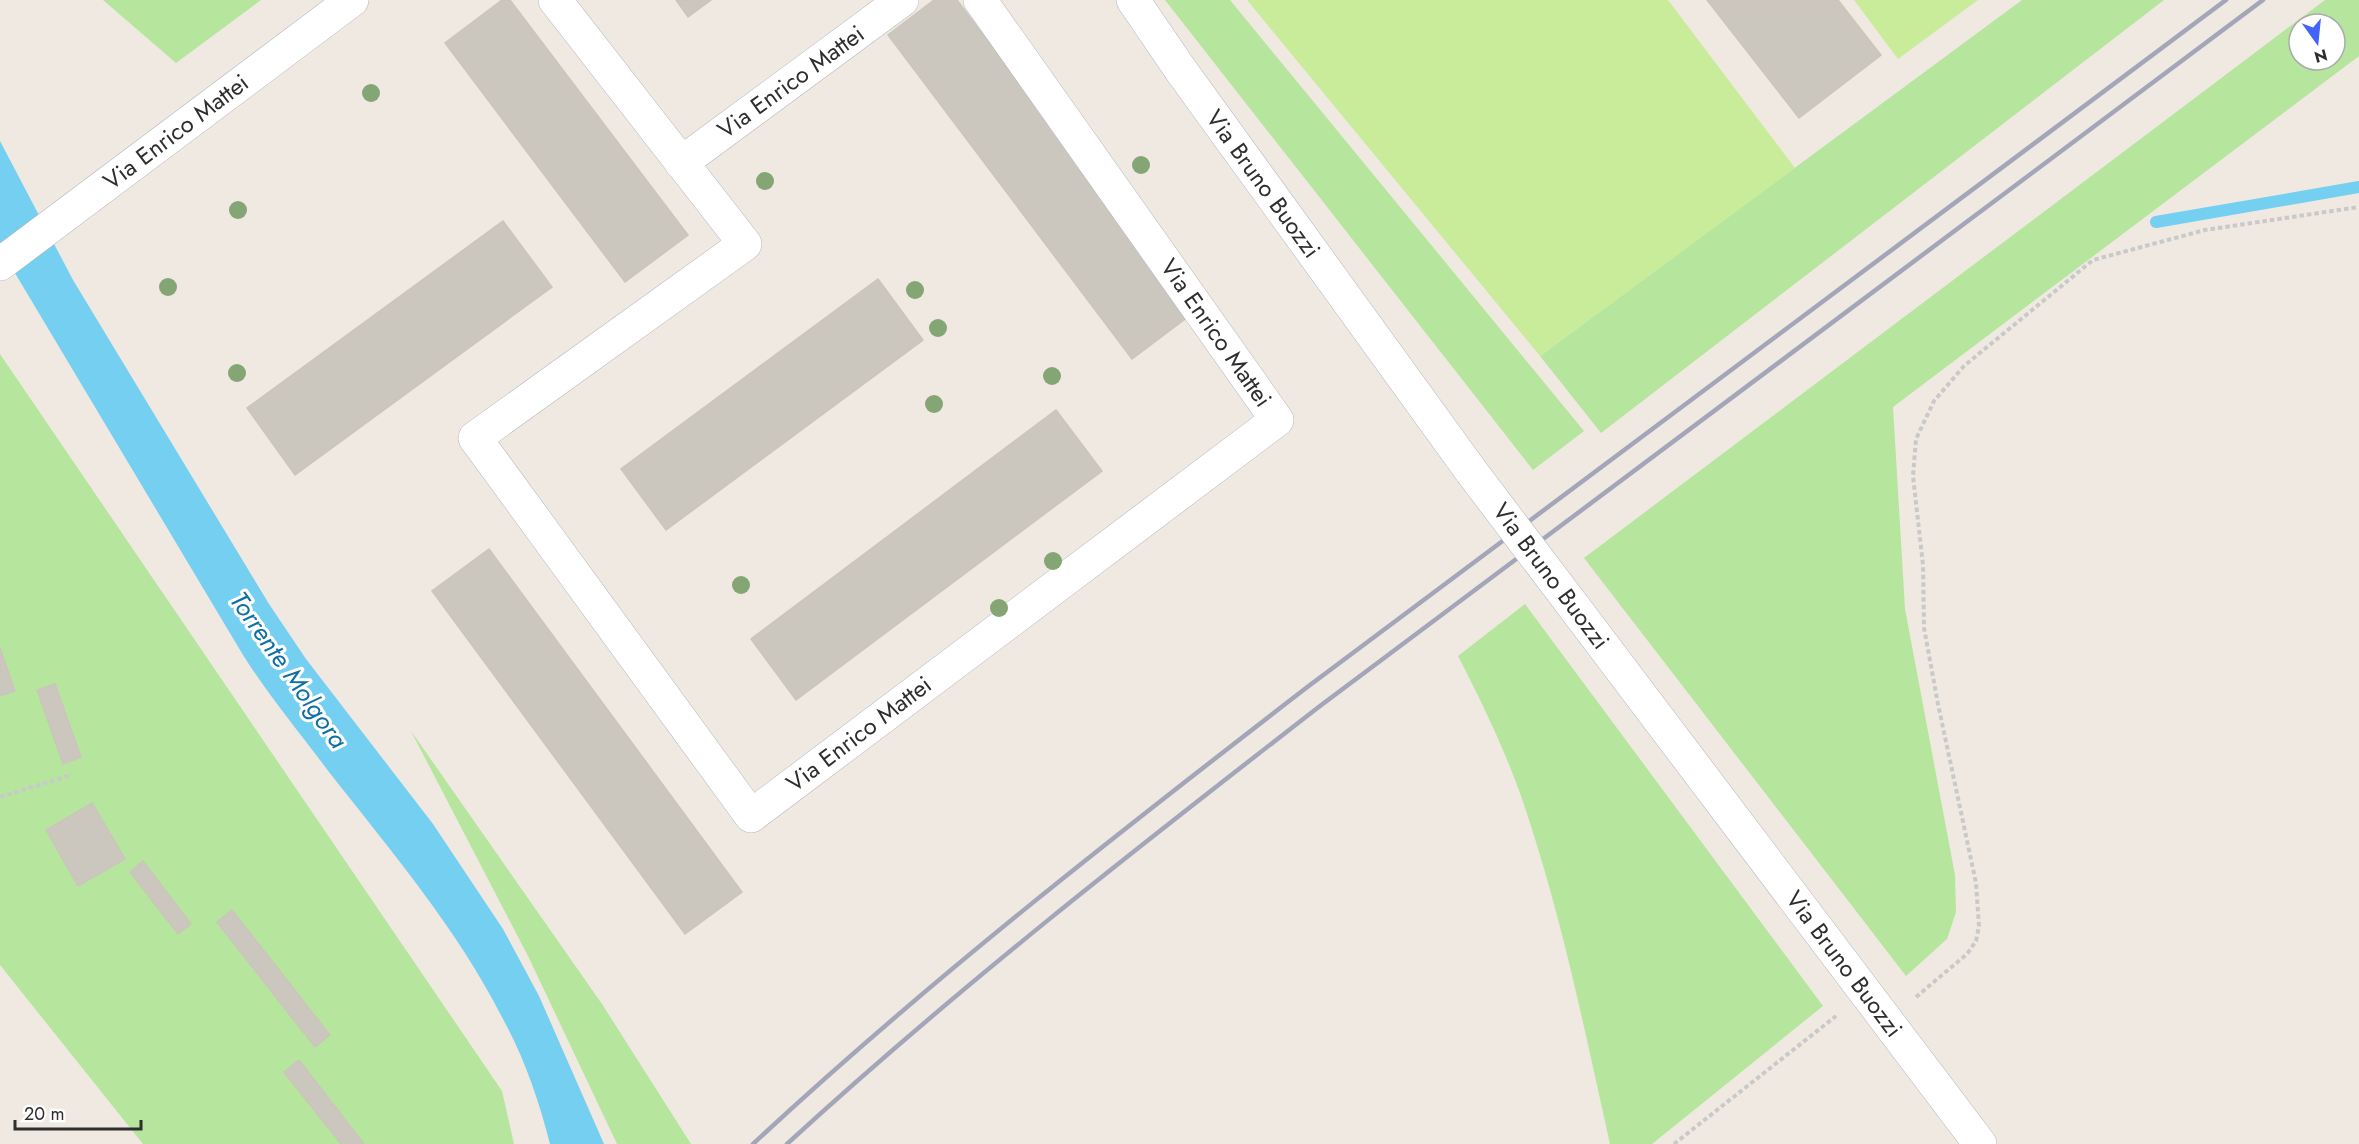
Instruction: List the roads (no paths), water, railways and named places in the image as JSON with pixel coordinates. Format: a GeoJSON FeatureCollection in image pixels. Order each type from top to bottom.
{"type":"FeatureCollection","features":[{"type":"Feature","properties":{"kind":"street","name":"Via Enrico Mattei"},"geometry":{"type":"LineString","coordinates":[[0,264],[352,0]]}},
{"type":"Feature","properties":{"kind":"street","name":"Via Enrico Mattei"},"geometry":{"type":"LineString","coordinates":[[555,0],[744,244],[475,438],[751,816],[1277,420],[980,0]]}},
{"type":"Feature","properties":{"kind":"street","name":"Via Enrico Mattei"},"geometry":{"type":"LineString","coordinates":[[681,163],[902,0]]}},
{"type":"Feature","properties":{"kind":"street","name":"Via Bruno Buozzi"},"geometry":{"type":"LineString","coordinates":[[1134,0],[1180,69],[1472,471],[1980,1144]]}},
{"type":"Feature","properties":{"kind":"water","name":"Torrente Molgora"},"geometry":{"type":"Polygon","coordinates":[[[0,141],[73,280],[269,604],[306,659],[433,824],[503,929],[539,996],[604,1144],[550,1144],[525,1066],[504,1021],[466,955],[423,892],[329,772],[243,655],[0,248],[0,141]]]}},
{"type":"Feature","properties":{"kind":"waterway"},"geometry":{"type":"LineString","coordinates":[[2156,222],[2359,187]]}},
{"type":"Feature","properties":{"kind":"railway"},"geometry":{"type":"LineString","coordinates":[[753,1144],[955,967],[1094,853],[1235,743],[2226,0]]}},
{"type":"Feature","properties":{"kind":"railway"},"geometry":{"type":"LineString","coordinates":[[787,1144],[982,974],[1116,865],[1320,706],[2263,0]]}}]}
